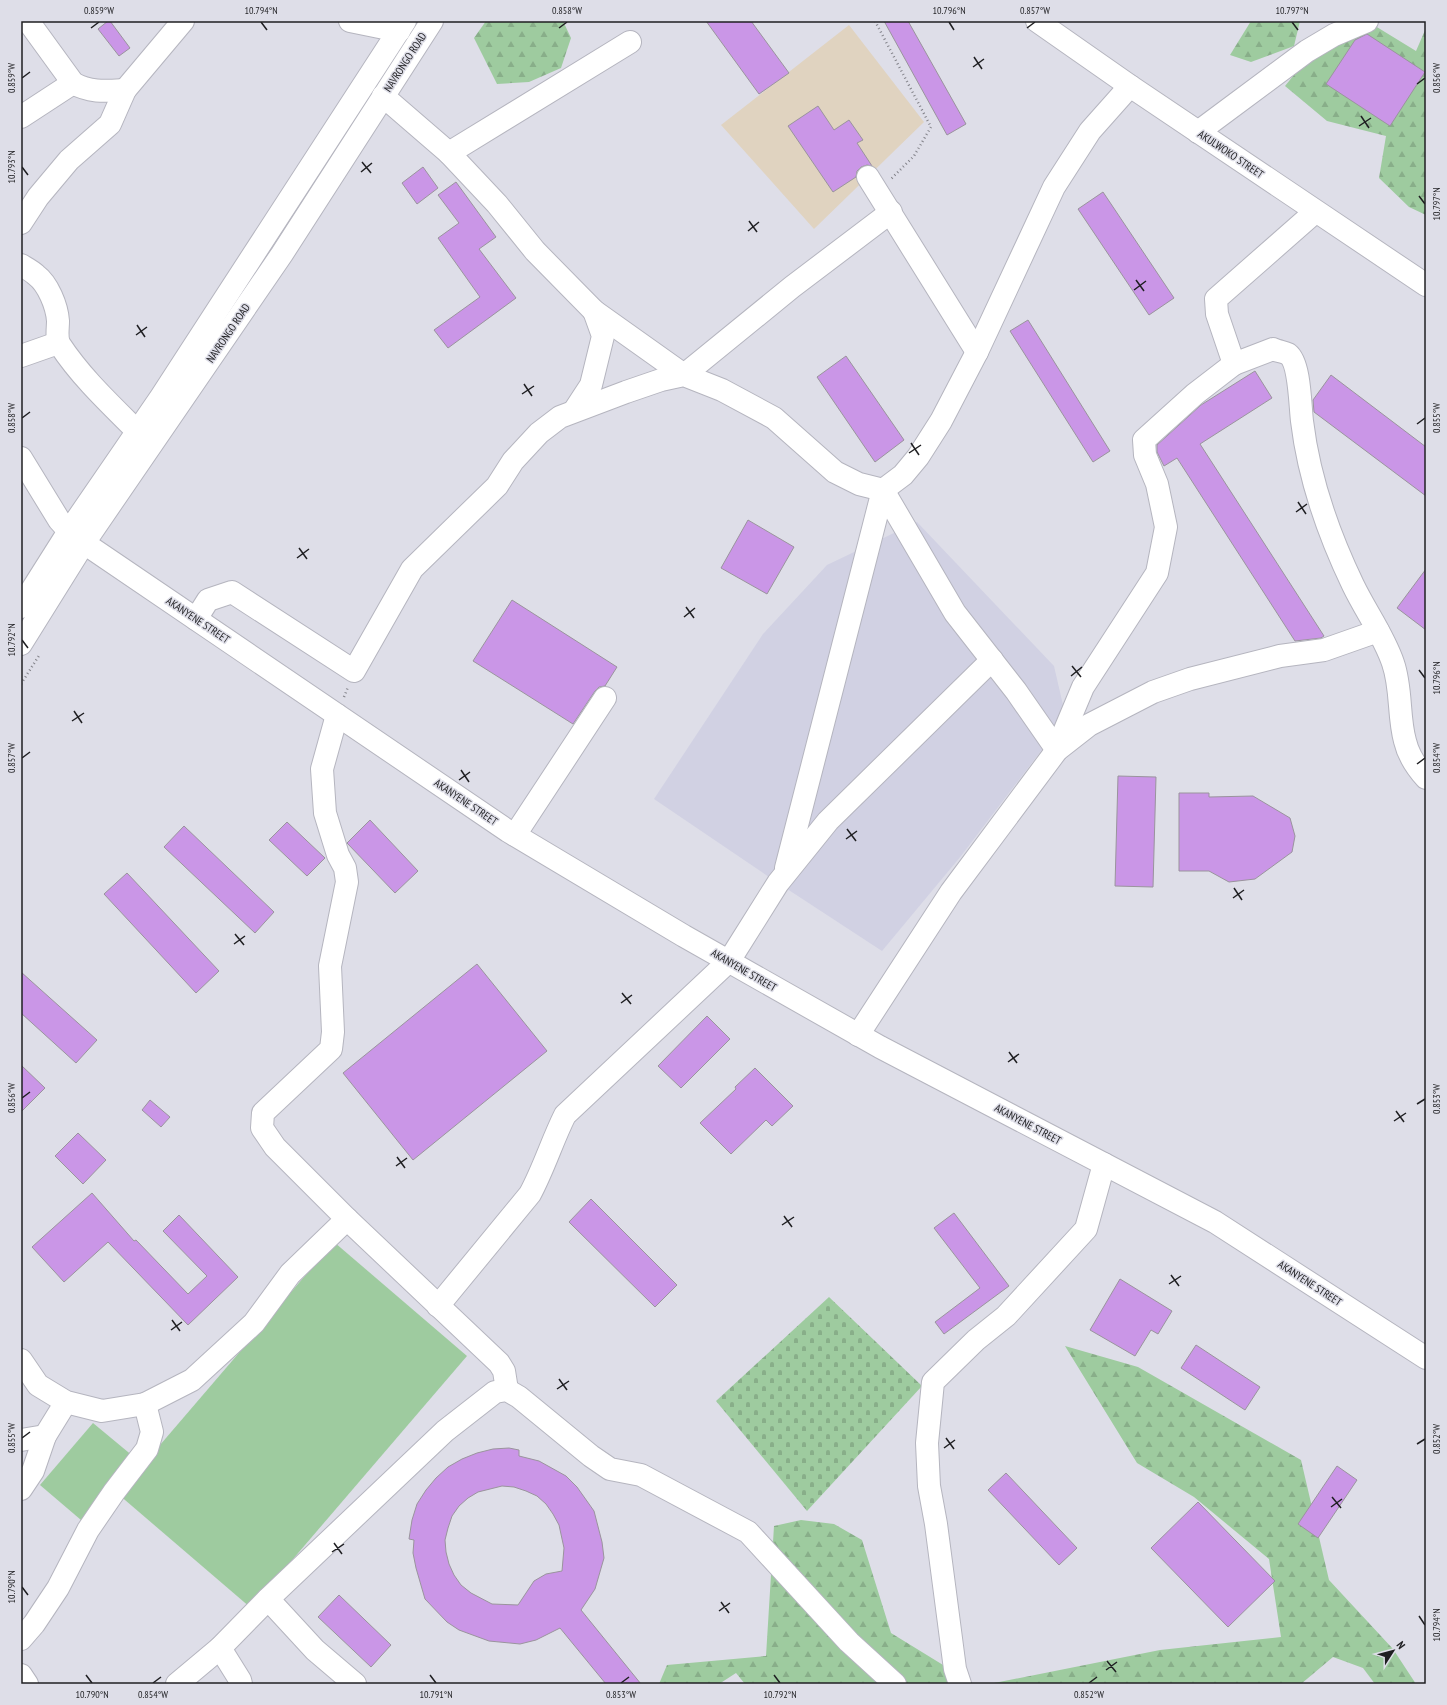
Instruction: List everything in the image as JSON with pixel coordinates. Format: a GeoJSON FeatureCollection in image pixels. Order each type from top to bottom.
{"type":"FeatureCollection","features":[{"type":"Feature","properties":{"kind":"main road"},"geometry":{"type":"LineString","coordinates":[[28,21],[73,83],[83,89],[103,92],[125,90]]}},
{"type":"Feature","properties":{"kind":"main road"},"geometry":{"type":"LineString","coordinates":[[21,223],[38,197],[70,160],[110,124],[125,90],[184,21]]}},
{"type":"Feature","properties":{"kind":"main road"},"geometry":{"type":"LineString","coordinates":[[350,21],[402,26]]}},
{"type":"Feature","properties":{"kind":"main road","name":"NAVRONGO ROAD"},"geometry":{"type":"LineString","coordinates":[[21,607],[77,537],[282,254],[432,21]]}},
{"type":"Feature","properties":{"kind":"main road","name":"AKULWOKO STREET"},"geometry":{"type":"LineString","coordinates":[[1037,21],[1315,212],[1426,285]]}},
{"type":"Feature","properties":{"kind":"main road"},"geometry":{"type":"LineString","coordinates":[[1198,132],[1307,51],[1334,35],[1368,21]]}},
{"type":"Feature","properties":{"kind":"main road","name":"NAVRONGO ROAD"},"geometry":{"type":"LineString","coordinates":[[21,644],[77,537],[137,430],[161,397],[402,26]]}},
{"type":"Feature","properties":{"kind":"main road"},"geometry":{"type":"LineString","coordinates":[[449,153],[630,42]]}},
{"type":"Feature","properties":{"kind":"main road"},"geometry":{"type":"LineString","coordinates":[[21,117],[73,83]]}},
{"type":"Feature","properties":{"kind":"main road"},"geometry":{"type":"LineString","coordinates":[[784,875],[883,490],[903,475],[918,457],[941,421],[978,352],[1054,187],[1090,131],[1130,86]]}},
{"type":"Feature","properties":{"kind":"main road"},"geometry":{"type":"LineString","coordinates":[[383,96],[449,153],[497,204],[535,251],[594,311],[684,375],[722,390],[774,418],[835,472],[859,484],[883,490],[955,613],[1016,691],[1057,750]]}},
{"type":"Feature","properties":{"kind":"main road"},"geometry":{"type":"LineString","coordinates":[[873,185],[978,352]]}},
{"type":"Feature","properties":{"kind":"main road"},"geometry":{"type":"LineString","coordinates":[[196,619],[208,600],[232,592],[354,671],[412,569],[496,486],[513,461],[539,433],[560,417],[574,411],[654,382],[684,375],[792,287],[890,212]]}},
{"type":"Feature","properties":{"kind":"main road"},"geometry":{"type":"LineString","coordinates":[[1234,364],[1217,314],[1216,299],[1315,212]]}},
{"type":"Feature","properties":{"kind":"main road"},"geometry":{"type":"LineString","coordinates":[[21,265],[37,276],[46,288],[54,303],[58,318],[58,343],[70,360],[137,430]]}},
{"type":"Feature","properties":{"kind":"main road"},"geometry":{"type":"LineString","coordinates":[[574,411],[591,385],[603,336],[594,311]]}},
{"type":"Feature","properties":{"kind":"main road"},"geometry":{"type":"LineString","coordinates":[[21,356],[58,343]]}},
{"type":"Feature","properties":{"kind":"main road"},"geometry":{"type":"LineString","coordinates":[[858,1035],[951,892],[1057,750],[1083,687],[1157,573],[1166,527],[1156,484],[1145,455],[1144,440],[1194,394],[1234,364],[1273,349],[1288,354],[1296,367],[1305,445],[1320,507],[1353,586],[1389,650],[1396,670],[1400,691],[1405,742],[1412,758],[1426,778]]}},
{"type":"Feature","properties":{"kind":"main road","name":"AKANYENE STREET"},"geometry":{"type":"LineString","coordinates":[[21,458],[60,520],[77,537],[515,835],[729,962],[858,1035],[1215,1222],[1426,1358]]}},
{"type":"Feature","properties":{"kind":"main road"},"geometry":{"type":"LineString","coordinates":[[1057,750],[1089,725],[1153,692],[1190,679],[1280,656],[1324,650],[1378,630]]}},
{"type":"Feature","properties":{"kind":"main road"},"geometry":{"type":"LineString","coordinates":[[438,1306],[530,1194],[540,1177],[556,1134],[565,1115],[729,962],[784,875],[828,821],[992,660]]}},
{"type":"Feature","properties":{"kind":"main road"},"geometry":{"type":"LineString","coordinates":[[515,835],[605,698]]}},
{"type":"Feature","properties":{"kind":"main road"},"geometry":{"type":"LineString","coordinates":[[337,715],[322,769],[325,813],[338,855],[345,868],[347,882],[330,966],[333,1032],[331,1049],[263,1113],[262,1128],[275,1147],[347,1219],[499,1363],[504,1371],[507,1390]]}},
{"type":"Feature","properties":{"kind":"main road"},"geometry":{"type":"LineString","coordinates":[[960,1684],[955,1669],[936,1524],[929,1486],[926,1443],[933,1382],[976,1340],[1006,1316],[1086,1229],[1104,1164]]}},
{"type":"Feature","properties":{"kind":"main road"},"geometry":{"type":"LineString","coordinates":[[21,1360],[38,1386],[66,1402],[102,1411],[145,1404],[192,1380],[254,1323],[290,1274],[347,1219]]}},
{"type":"Feature","properties":{"kind":"main road"},"geometry":{"type":"LineString","coordinates":[[177,1684],[220,1648],[268,1599],[445,1430],[495,1392],[507,1390],[519,1397],[591,1456],[610,1469],[641,1475],[748,1532],[849,1642],[895,1684]]}},
{"type":"Feature","properties":{"kind":"main road"},"geometry":{"type":"LineString","coordinates":[[21,1490],[33,1471],[45,1436],[66,1402]]}},
{"type":"Feature","properties":{"kind":"main road"},"geometry":{"type":"LineString","coordinates":[[21,1639],[34,1624],[58,1588],[88,1530],[114,1492],[147,1449],[152,1432],[145,1404]]}},
{"type":"Feature","properties":{"kind":"main road"},"geometry":{"type":"LineString","coordinates":[[21,1440],[45,1436]]}},
{"type":"Feature","properties":{"kind":"main road"},"geometry":{"type":"LineString","coordinates":[[268,1599],[315,1650],[355,1684]]}},
{"type":"Feature","properties":{"kind":"main road"},"geometry":{"type":"LineString","coordinates":[[220,1648],[241,1684]]}},
{"type":"Feature","properties":{"kind":"main road"},"geometry":{"type":"LineString","coordinates":[[21,1675],[27,1684]]}},
{"type":"Feature","properties":{"kind":"path"},"geometry":{"type":"LineString","coordinates":[[873,185],[914,156],[931,127],[875,21]]}},
{"type":"Feature","properties":{"kind":"path"},"geometry":{"type":"LineString","coordinates":[[337,715],[354,671]]}},
{"type":"Feature","properties":{"kind":"shaded area"},"geometry":{"type":"Polygon","coordinates":[[[849,25],[924,122],[814,229],[721,125],[849,25]]]}},
{"type":"Feature","properties":{"kind":"shaded area"},"geometry":{"type":"Polygon","coordinates":[[[917,522],[1054,666],[1066,718],[961,856],[882,951],[654,799],[763,634],[827,565],[917,522]]]}},
{"type":"Feature","properties":{"kind":"green space"},"geometry":{"type":"Polygon","coordinates":[[[486,21],[563,21],[571,38],[561,68],[529,82],[497,84],[474,38],[486,21]]]}},
{"type":"Feature","properties":{"kind":"green space"},"geometry":{"type":"Polygon","coordinates":[[[1251,21],[1300,21],[1294,46],[1251,62],[1230,55],[1251,21]]]}},
{"type":"Feature","properties":{"kind":"green space"},"geometry":{"type":"Polygon","coordinates":[[[1367,21],[1416,51],[1426,28],[1426,215],[1409,207],[1379,178],[1386,136],[1327,121],[1285,86],[1327,34],[1367,21]]]}},
{"type":"Feature","properties":{"kind":"green space"},"geometry":{"type":"Polygon","coordinates":[[[334,1242],[467,1356],[251,1608],[118,1494],[334,1242]]]}},
{"type":"Feature","properties":{"kind":"green space"},"geometry":{"type":"Polygon","coordinates":[[[829,1297],[922,1386],[807,1511],[716,1401],[829,1297]]]}},
{"type":"Feature","properties":{"kind":"green space"},"geometry":{"type":"Polygon","coordinates":[[[1065,1346],[1138,1367],[1301,1460],[1329,1580],[1393,1649],[1416,1684],[1375,1684],[1363,1668],[1333,1657],[1301,1684],[989,1684],[1160,1650],[1281,1637],[1269,1559],[1194,1497],[1137,1463],[1065,1346]]]}},
{"type":"Feature","properties":{"kind":"green space"},"geometry":{"type":"Polygon","coordinates":[[[93,1423],[134,1457],[81,1520],[40,1485],[93,1423]]]}},
{"type":"Feature","properties":{"kind":"green space"},"geometry":{"type":"Polygon","coordinates":[[[801,1520],[834,1524],[862,1540],[891,1633],[974,1684],[745,1684],[736,1673],[719,1684],[659,1684],[667,1665],[766,1656],[774,1526],[801,1520]]]}},
{"type":"Feature","properties":{"kind":"building"},"geometry":{"type":"Polygon","coordinates":[[[110,21],[130,48],[119,56],[98,29],[110,21]]]}},
{"type":"Feature","properties":{"kind":"building"},"geometry":{"type":"Polygon","coordinates":[[[706,21],[751,21],[789,73],[759,94],[706,21]]]}},
{"type":"Feature","properties":{"kind":"building"},"geometry":{"type":"Polygon","coordinates":[[[884,21],[908,21],[966,124],[947,135],[884,21]]]}},
{"type":"Feature","properties":{"kind":"building"},"geometry":{"type":"Polygon","coordinates":[[[1367,34],[1425,72],[1390,126],[1326,84],[1355,40],[1367,34]]]}},
{"type":"Feature","properties":{"kind":"building"},"geometry":{"type":"Polygon","coordinates":[[[818,106],[834,130],[849,120],[863,140],[857,143],[872,166],[867,165],[861,167],[857,171],[856,177],[833,192],[788,126],[818,106]]]}},
{"type":"Feature","properties":{"kind":"building"},"geometry":{"type":"Polygon","coordinates":[[[423,167],[438,188],[417,204],[402,183],[423,167]]]}},
{"type":"Feature","properties":{"kind":"building"},"geometry":{"type":"Polygon","coordinates":[[[456,182],[496,237],[479,249],[516,298],[448,348],[434,330],[480,297],[438,238],[459,223],[438,195],[456,182]]]}},
{"type":"Feature","properties":{"kind":"building"},"geometry":{"type":"Polygon","coordinates":[[[1103,192],[1174,298],[1149,315],[1078,209],[1103,192]]]}},
{"type":"Feature","properties":{"kind":"building"},"geometry":{"type":"Polygon","coordinates":[[[1028,320],[1110,451],[1093,462],[1010,331],[1028,320]]]}},
{"type":"Feature","properties":{"kind":"building"},"geometry":{"type":"Polygon","coordinates":[[[846,356],[904,440],[875,462],[817,377],[846,356]]]}},
{"type":"Feature","properties":{"kind":"building"},"geometry":{"type":"Polygon","coordinates":[[[1255,371],[1272,398],[1200,444],[1324,636],[1321,638],[1295,641],[1177,458],[1164,466],[1157,452],[1157,445],[1201,405],[1255,371]]]}},
{"type":"Feature","properties":{"kind":"building"},"geometry":{"type":"Polygon","coordinates":[[[1331,375],[1426,447],[1426,496],[1314,412],[1313,400],[1331,375]]]}},
{"type":"Feature","properties":{"kind":"building"},"geometry":{"type":"Polygon","coordinates":[[[748,520],[794,547],[767,594],[721,568],[748,520]]]}},
{"type":"Feature","properties":{"kind":"building"},"geometry":{"type":"Polygon","coordinates":[[[1426,569],[1426,630],[1397,608],[1426,569]]]}},
{"type":"Feature","properties":{"kind":"building"},"geometry":{"type":"Polygon","coordinates":[[[512,600],[617,667],[605,686],[599,687],[595,691],[573,724],[473,661],[512,600]]]}},
{"type":"Feature","properties":{"kind":"building"},"geometry":{"type":"Polygon","coordinates":[[[1118,776],[1156,777],[1153,887],[1115,886],[1118,776]]]}},
{"type":"Feature","properties":{"kind":"building"},"geometry":{"type":"Polygon","coordinates":[[[1179,793],[1209,793],[1209,797],[1253,796],[1290,818],[1295,836],[1292,852],[1255,879],[1229,882],[1209,871],[1179,871],[1179,793]]]}},
{"type":"Feature","properties":{"kind":"building"},"geometry":{"type":"Polygon","coordinates":[[[370,820],[418,871],[395,893],[347,843],[370,820]]]}},
{"type":"Feature","properties":{"kind":"building"},"geometry":{"type":"Polygon","coordinates":[[[287,822],[325,858],[307,876],[269,840],[287,822]]]}},
{"type":"Feature","properties":{"kind":"building"},"geometry":{"type":"Polygon","coordinates":[[[184,826],[274,912],[255,933],[164,847],[184,826]]]}},
{"type":"Feature","properties":{"kind":"building"},"geometry":{"type":"Polygon","coordinates":[[[127,873],[219,971],[196,993],[104,894],[127,873]]]}},
{"type":"Feature","properties":{"kind":"building"},"geometry":{"type":"Polygon","coordinates":[[[477,964],[547,1051],[413,1160],[343,1073],[477,964]]]}},
{"type":"Feature","properties":{"kind":"building"},"geometry":{"type":"Polygon","coordinates":[[[21,972],[97,1040],[76,1063],[21,1013],[21,972]]]}},
{"type":"Feature","properties":{"kind":"building"},"geometry":{"type":"Polygon","coordinates":[[[707,1016],[730,1039],[681,1088],[658,1066],[707,1016]]]}},
{"type":"Feature","properties":{"kind":"building"},"geometry":{"type":"Polygon","coordinates":[[[21,1065],[45,1088],[21,1112],[21,1065]]]}},
{"type":"Feature","properties":{"kind":"building"},"geometry":{"type":"Polygon","coordinates":[[[755,1068],[793,1106],[772,1126],[766,1120],[731,1154],[700,1123],[736,1089],[735,1087],[755,1068]]]}},
{"type":"Feature","properties":{"kind":"building"},"geometry":{"type":"Polygon","coordinates":[[[150,1100],[170,1117],[161,1127],[142,1110],[150,1100]]]}},
{"type":"Feature","properties":{"kind":"building"},"geometry":{"type":"Polygon","coordinates":[[[78,1133],[106,1160],[83,1184],[55,1156],[78,1133]]]}},
{"type":"Feature","properties":{"kind":"building"},"geometry":{"type":"Polygon","coordinates":[[[92,1193],[134,1241],[136,1240],[188,1294],[207,1276],[163,1231],[179,1215],[238,1277],[188,1325],[108,1242],[64,1282],[32,1247],[92,1193]]]}},
{"type":"Feature","properties":{"kind":"building"},"geometry":{"type":"Polygon","coordinates":[[[591,1199],[677,1285],[655,1307],[569,1222],[591,1199]]]}},
{"type":"Feature","properties":{"kind":"building"},"geometry":{"type":"Polygon","coordinates":[[[954,1213],[1009,1286],[944,1334],[935,1322],[980,1288],[934,1228],[954,1213]]]}},
{"type":"Feature","properties":{"kind":"building"},"geometry":{"type":"Polygon","coordinates":[[[1120,1279],[1172,1311],[1158,1334],[1151,1330],[1135,1356],[1090,1330],[1120,1279]]]}},
{"type":"Feature","properties":{"kind":"building"},"geometry":{"type":"Polygon","coordinates":[[[1196,1345],[1260,1387],[1245,1410],[1181,1368],[1196,1345]]]}},
{"type":"Feature","properties":{"kind":"building"},"geometry":{"type":"Polygon","coordinates":[[[509,1448],[519,1450],[519,1456],[539,1461],[566,1476],[577,1487],[594,1511],[602,1542],[604,1558],[595,1589],[581,1610],[641,1684],[606,1684],[560,1628],[536,1640],[520,1644],[489,1641],[459,1630],[447,1622],[425,1599],[413,1553],[414,1540],[409,1539],[412,1520],[417,1504],[436,1478],[448,1467],[477,1453],[493,1449],[509,1448]],[[502,1486],[478,1492],[468,1498],[459,1506],[452,1516],[445,1540],[449,1564],[461,1585],[471,1593],[492,1604],[518,1605],[534,1581],[546,1574],[562,1571],[564,1548],[559,1525],[553,1514],[546,1504],[537,1496],[514,1487],[502,1486]]]}},
{"type":"Feature","properties":{"kind":"building"},"geometry":{"type":"Polygon","coordinates":[[[1337,1466],[1357,1480],[1318,1538],[1298,1524],[1337,1466]]]}},
{"type":"Feature","properties":{"kind":"building"},"geometry":{"type":"Polygon","coordinates":[[[1006,1473],[1077,1548],[1059,1565],[988,1490],[1006,1473]]]}},
{"type":"Feature","properties":{"kind":"building"},"geometry":{"type":"Polygon","coordinates":[[[1198,1502],[1275,1581],[1228,1627],[1151,1548],[1198,1502]]]}},
{"type":"Feature","properties":{"kind":"building"},"geometry":{"type":"Polygon","coordinates":[[[339,1595],[391,1645],[371,1667],[318,1617],[339,1595]]]}}]}
